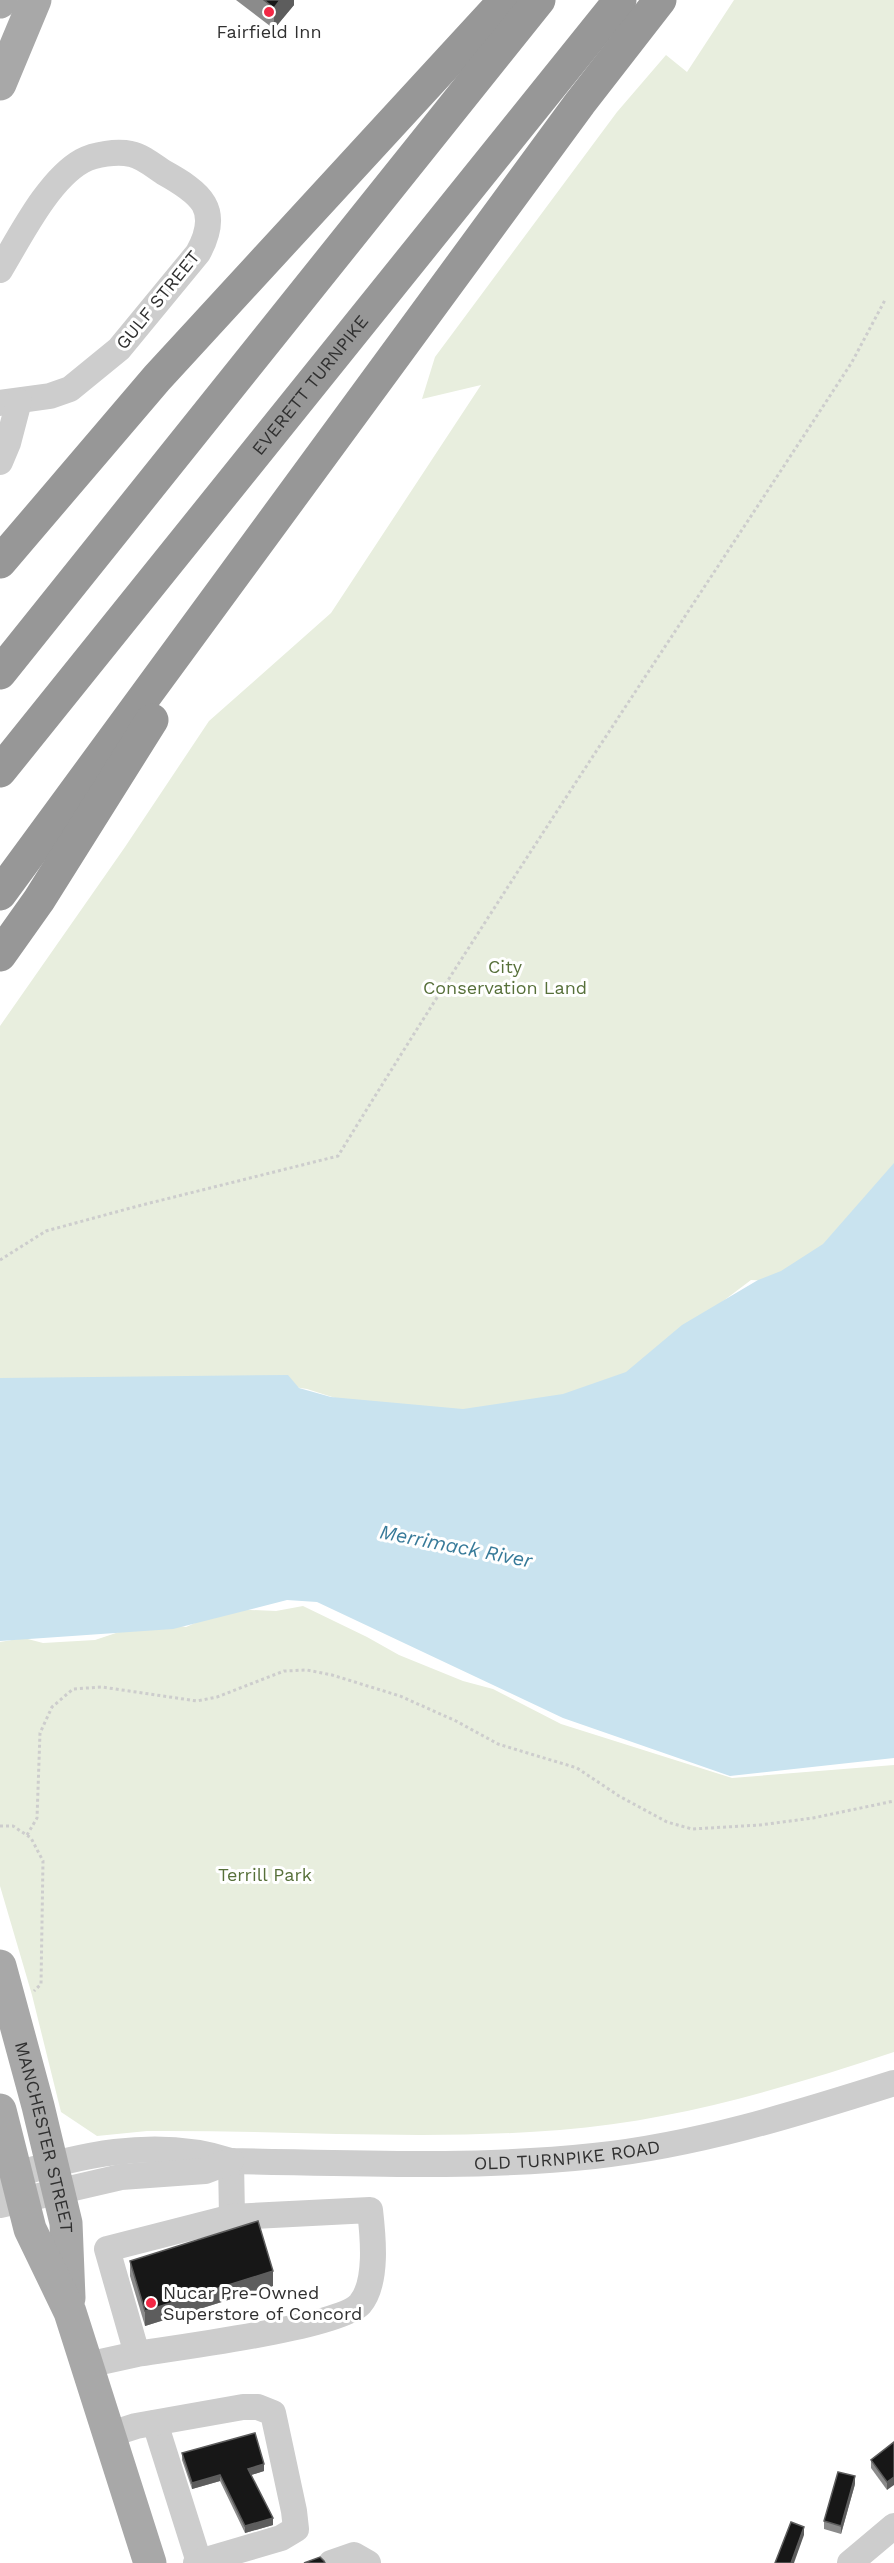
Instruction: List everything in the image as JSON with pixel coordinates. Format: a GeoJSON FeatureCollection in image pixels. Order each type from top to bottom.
{"type":"FeatureCollection","features":[{"type":"Feature","properties":{"kind":"highway"},"geometry":{"type":"LineString","coordinates":[[0,562],[121,421],[505,0]]}},
{"type":"Feature","properties":{"kind":"highway"},"geometry":{"type":"LineString","coordinates":[[0,673],[538,0]]}},
{"type":"Feature","properties":{"kind":"highway","name":"EVERETT TURNPIKE"},"geometry":{"type":"LineString","coordinates":[[0,771],[620,0]]}},
{"type":"Feature","properties":{"kind":"highway"},"geometry":{"type":"LineString","coordinates":[[0,894],[573,112],[660,0]]}},
{"type":"Feature","properties":{"kind":"highway"},"geometry":{"type":"LineString","coordinates":[[0,537],[121,421]]}},
{"type":"Feature","properties":{"kind":"highway"},"geometry":{"type":"LineString","coordinates":[[0,955],[39,900],[293,493]]}},
{"type":"Feature","properties":{"kind":"main road"},"geometry":{"type":"LineString","coordinates":[[0,84],[35,0]]}},
{"type":"Feature","properties":{"kind":"main road","name":"MANCHESTER STREET"},"geometry":{"type":"LineString","coordinates":[[0,1966],[66,2223],[70,2312]]}},
{"type":"Feature","properties":{"kind":"main road","name":"MANCHESTER STREET"},"geometry":{"type":"LineString","coordinates":[[0,2110],[10,2189],[70,2312],[150,2563]]}},
{"type":"Feature","properties":{"kind":"street","name":"GULF STREET"},"geometry":{"type":"LineString","coordinates":[[0,270],[47,192],[82,161],[104,154],[133,154],[191,187],[202,200],[208,218],[208,235],[198,253],[119,349],[70,389],[50,396],[6,401]]}},
{"type":"Feature","properties":{"kind":"street"},"geometry":{"type":"LineString","coordinates":[[0,462],[8,443],[6,401]]}},
{"type":"Feature","properties":{"kind":"street","name":"OLD TURNPIKE ROAD"},"geometry":{"type":"LineString","coordinates":[[10,2189],[55,2178],[122,2177],[206,2171],[231,2161],[463,2164],[594,2156],[722,2134],[894,2083]]}},
{"type":"Feature","properties":{"kind":"street"},"geometry":{"type":"LineString","coordinates":[[231,2161],[232,2217]]}},
{"type":"Feature","properties":{"kind":"street"},"geometry":{"type":"LineString","coordinates":[[87,2365],[137,2354],[300,2327],[335,2317],[360,2305],[370,2282],[373,2243],[370,2210],[232,2217],[107,2249],[137,2354]]}},
{"type":"Feature","properties":{"kind":"street"},"geometry":{"type":"LineString","coordinates":[[108,2435],[155,2422],[243,2407],[258,2407],[273,2413],[296,2529],[281,2538],[198,2563],[155,2422]]}},
{"type":"Feature","properties":{"kind":"street"},"geometry":{"type":"LineString","coordinates":[[850,2563],[894,2526]]}},
{"type":"Feature","properties":{"kind":"street"},"geometry":{"type":"LineString","coordinates":[[331,2563],[354,2555],[368,2563]]}},
{"type":"Feature","properties":{"kind":"path"},"geometry":{"type":"LineString","coordinates":[[0,1260],[46,1232],[138,1206],[338,1156],[548,825],[852,362],[885,300]]}},
{"type":"Feature","properties":{"kind":"path"},"geometry":{"type":"LineString","coordinates":[[27,1835],[37,1818],[40,1733],[52,1707],[73,1689],[102,1687],[197,1701],[217,1697],[284,1671],[307,1670],[332,1675],[400,1696],[456,1721],[498,1744],[577,1768],[619,1796],[667,1822],[693,1829],[760,1825],[813,1818],[894,1801]]}},
{"type":"Feature","properties":{"kind":"path"},"geometry":{"type":"LineString","coordinates":[[0,1826],[13,1826],[31,1838],[43,1861],[41,1984],[30,1995]]}},
{"type":"Feature","properties":{"kind":"green space","name":"City Conservation Land"},"geometry":{"type":"Polygon","coordinates":[[[734,0],[894,0],[894,1196],[780,1281],[751,1280],[640,1368],[520,1422],[373,1410],[307,1389],[250,1380],[0,1378],[0,1026],[125,847],[209,721],[331,613],[481,385],[422,399],[435,357],[617,112],[666,55],[687,72],[734,0]]]}},
{"type":"Feature","properties":{"kind":"green space","name":"Terrill Park"},"geometry":{"type":"Polygon","coordinates":[[[303,1606],[399,1655],[463,1681],[493,1689],[561,1724],[732,1778],[894,1765],[894,2052],[771,2090],[687,2111],[603,2126],[560,2130],[457,2135],[147,2131],[97,2136],[61,2112],[32,1995],[0,1886],[0,1642],[24,1638],[43,1643],[95,1640],[122,1631],[167,1624],[186,1627],[227,1609],[276,1611],[303,1606]]]}},
{"type":"Feature","properties":{"kind":"water","name":"Merrimack River"},"geometry":{"type":"Polygon","coordinates":[[[894,1163],[894,1758],[730,1776],[563,1718],[317,1602],[287,1600],[173,1629],[0,1641],[0,1378],[288,1375],[299,1388],[331,1397],[463,1409],[563,1394],[626,1372],[682,1325],[758,1280],[781,1271],[823,1244],[894,1163]]]}},
{"type":"Feature","properties":{"kind":"building"},"geometry":{"type":"Polygon","coordinates":[[[264,0],[280,0],[274,8],[264,0]]]}},
{"type":"Feature","properties":{"kind":"building"},"geometry":{"type":"Polygon","coordinates":[[[258,2221],[273,2271],[145,2311],[130,2261],[258,2221]]]}},
{"type":"Feature","properties":{"kind":"building"},"geometry":{"type":"Polygon","coordinates":[[[255,2433],[264,2464],[248,2469],[273,2518],[245,2526],[220,2475],[192,2483],[182,2453],[255,2433]]]}},
{"type":"Feature","properties":{"kind":"building"},"geometry":{"type":"Polygon","coordinates":[[[894,2442],[894,2477],[887,2482],[871,2460],[894,2442]]]}},
{"type":"Feature","properties":{"kind":"building"},"geometry":{"type":"Polygon","coordinates":[[[838,2472],[855,2476],[841,2526],[824,2521],[838,2472]]]}},
{"type":"Feature","properties":{"kind":"building"},"geometry":{"type":"Polygon","coordinates":[[[791,2522],[804,2527],[791,2563],[775,2563],[791,2522]]]}},
{"type":"Feature","properties":{"kind":"building"},"geometry":{"type":"Polygon","coordinates":[[[320,2557],[325,2563],[304,2563],[320,2557]]]}},
{"type":"Feature","properties":{"kind":"place","name":"Fairfield Inn"},"geometry":{"type":"Point","coordinates":[269,12]}},
{"type":"Feature","properties":{"kind":"place","name":"Nucar Pre-Owned Superstore of Concord"},"geometry":{"type":"Point","coordinates":[151,2303]}}]}
